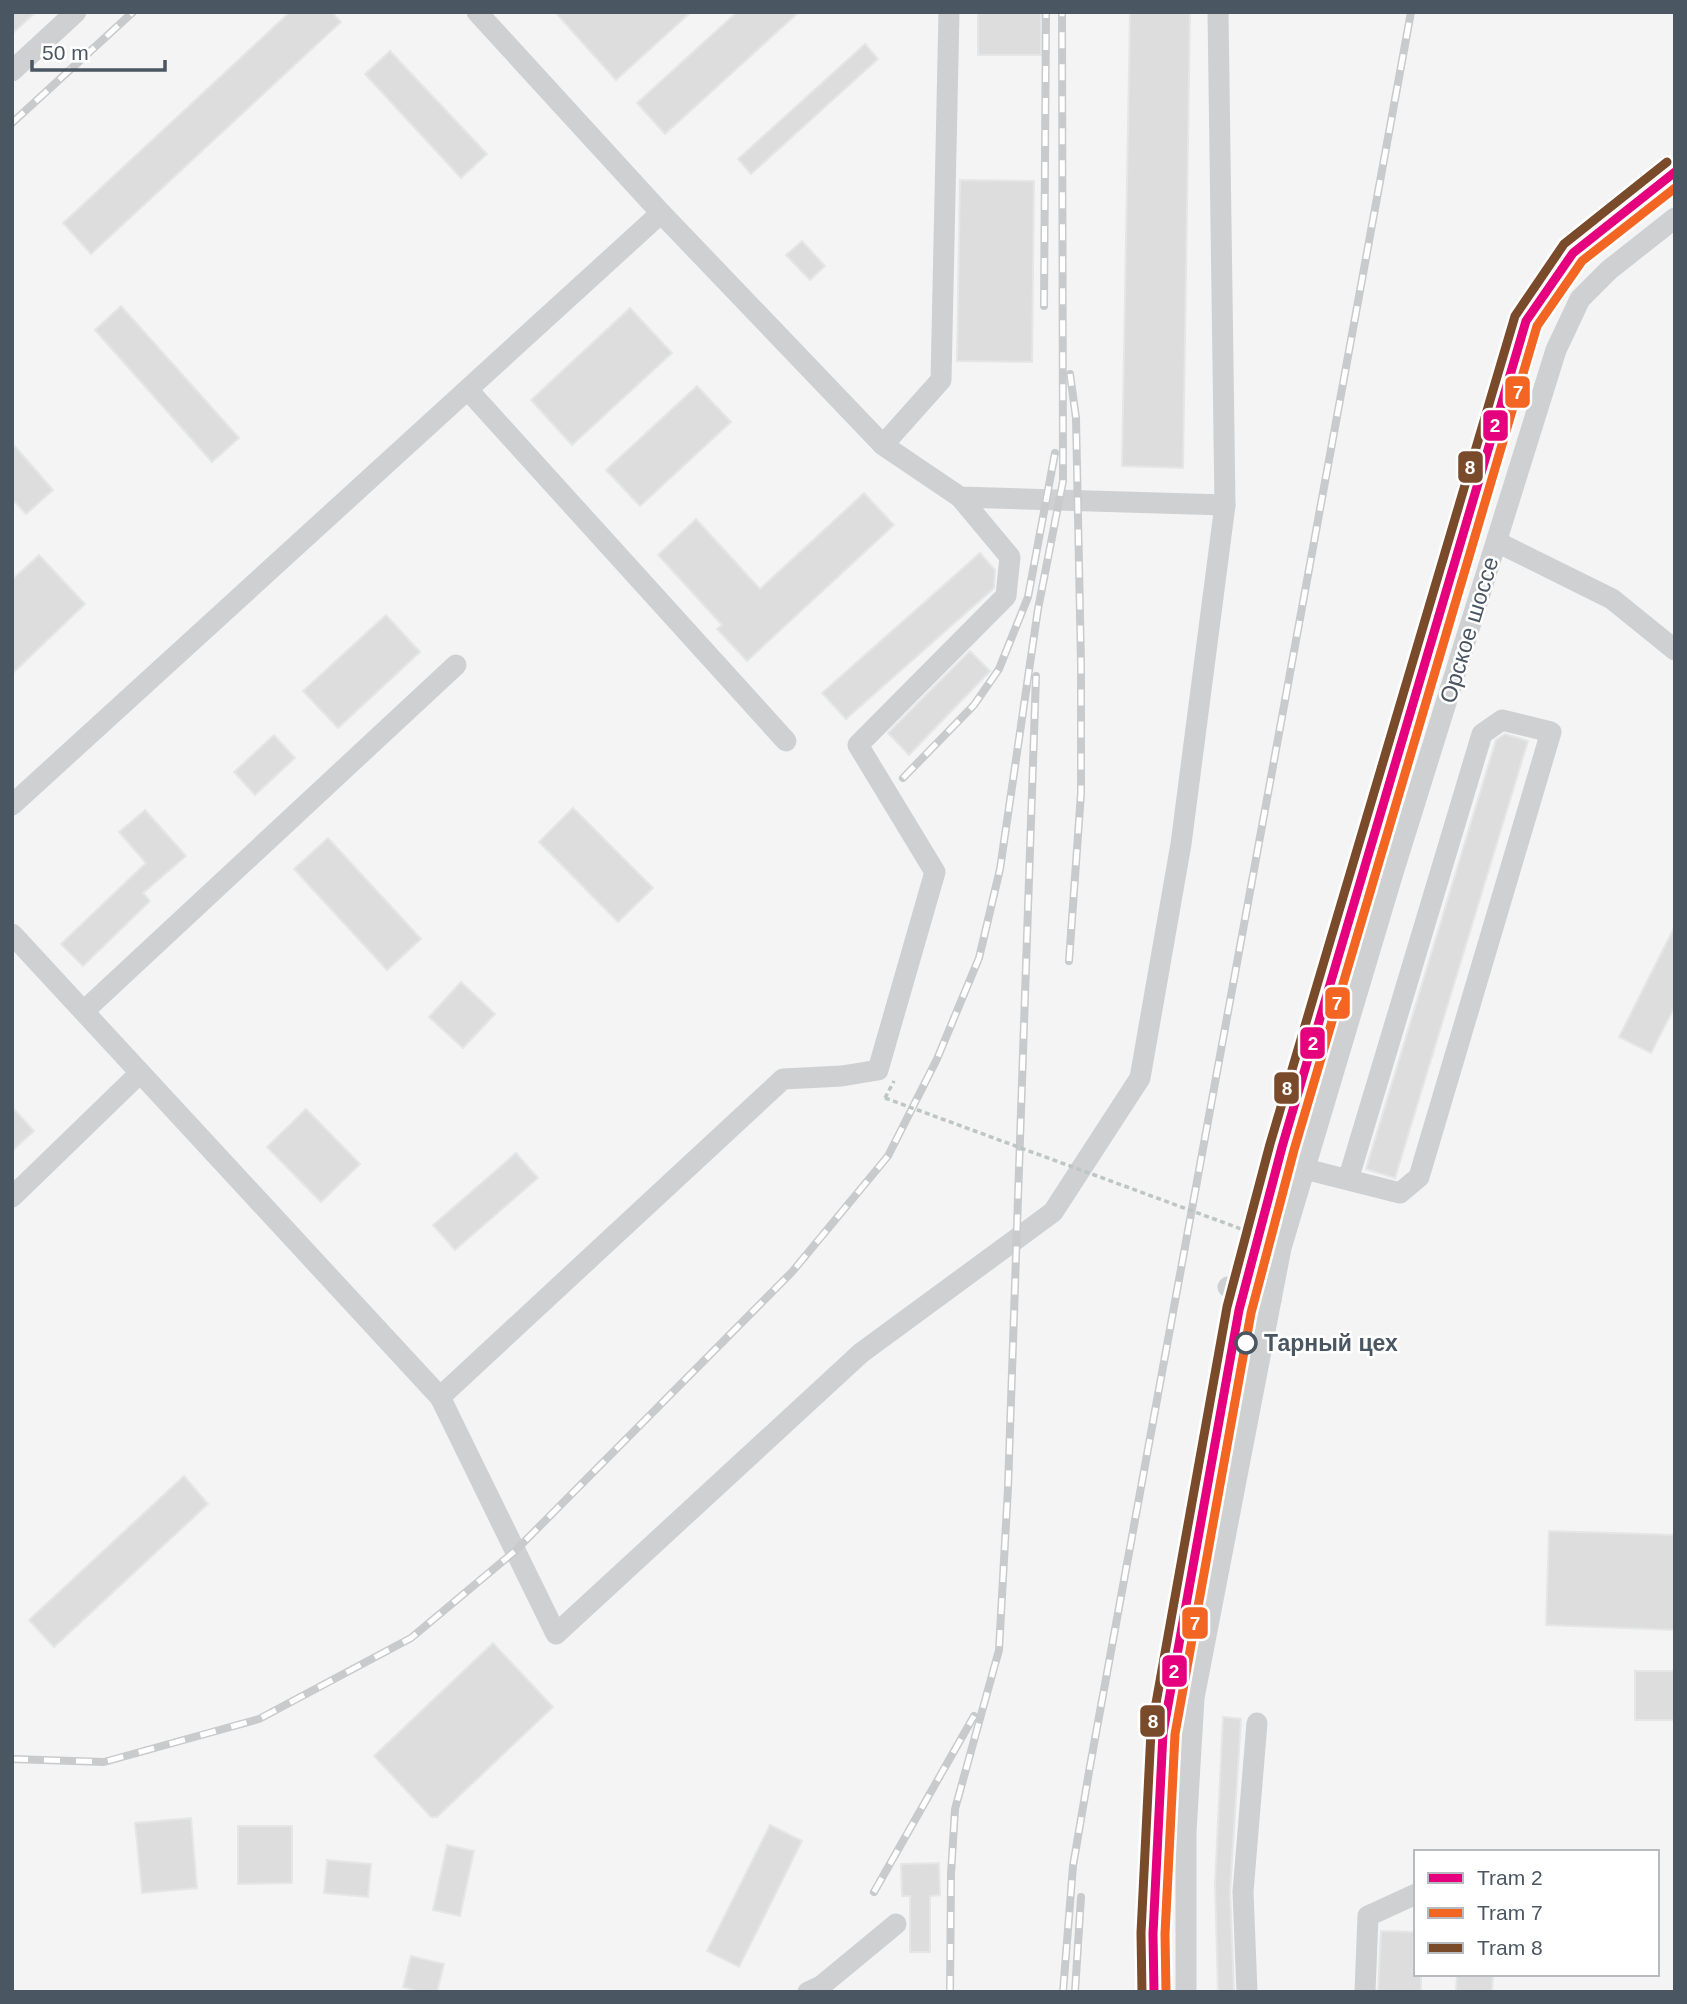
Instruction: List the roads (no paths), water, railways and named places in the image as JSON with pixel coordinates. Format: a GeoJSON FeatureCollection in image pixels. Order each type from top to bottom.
{"type":"FeatureCollection","features":[{"type":"Feature","properties":{"kind":"street"},"geometry":{"type":"LineString","coordinates":[[12,71],[76,12]]}},
{"type":"Feature","properties":{"kind":"street"},"geometry":{"type":"LineString","coordinates":[[440,1397],[783,1079],[842,1076],[878,1070],[935,872],[858,745],[1006,596],[1010,557],[960,497],[883,445],[661,213],[477,12]]}},
{"type":"Feature","properties":{"kind":"street"},"geometry":{"type":"LineString","coordinates":[[883,445],[941,380],[949,12]]}},
{"type":"Feature","properties":{"kind":"street"},"geometry":{"type":"LineString","coordinates":[[12,934],[440,1397],[556,1634],[861,1353],[1053,1212],[1140,1078],[1181,844],[1225,505],[1219,12]]}},
{"type":"Feature","properties":{"kind":"street"},"geometry":{"type":"LineString","coordinates":[[12,805],[661,213]]}},
{"type":"Feature","properties":{"kind":"street","name":"Орское шоссе"},"geometry":{"type":"LineString","coordinates":[[1186,1992],[1186,1832],[1194,1698],[1281,1248],[1392,876],[1556,350],[1580,299],[1609,270],[1675,218]]}},
{"type":"Feature","properties":{"kind":"street"},"geometry":{"type":"LineString","coordinates":[[468,390],[786,741]]}},
{"type":"Feature","properties":{"kind":"street"},"geometry":{"type":"LineString","coordinates":[[960,497],[1225,505]]}},
{"type":"Feature","properties":{"kind":"street"},"geometry":{"type":"LineString","coordinates":[[1497,542],[1612,600],[1675,650]]}},
{"type":"Feature","properties":{"kind":"street"},"geometry":{"type":"LineString","coordinates":[[84,1011],[456,665]]}},
{"type":"Feature","properties":{"kind":"street"},"geometry":{"type":"LineString","coordinates":[[1305,1169],[1400,1194],[1419,1177],[1551,732],[1502,720],[1482,734],[1348,1180]]}},
{"type":"Feature","properties":{"kind":"street"},"geometry":{"type":"LineString","coordinates":[[12,1197],[141,1073]]}},
{"type":"Feature","properties":{"kind":"street"},"geometry":{"type":"LineString","coordinates":[[1227,1287],[1271,1300]]}},
{"type":"Feature","properties":{"kind":"street"},"geometry":{"type":"LineString","coordinates":[[1247,1992],[1243,1892],[1257,1723]]}},
{"type":"Feature","properties":{"kind":"street"},"geometry":{"type":"LineString","coordinates":[[1365,1992],[1368,1916],[1414,1895]]}},
{"type":"Feature","properties":{"kind":"street"},"geometry":{"type":"LineString","coordinates":[[808,1992],[821,1986],[896,1924]]}},
{"type":"Feature","properties":{"kind":"railway"},"geometry":{"type":"LineString","coordinates":[[12,123],[133,12]]}},
{"type":"Feature","properties":{"kind":"railway"},"geometry":{"type":"LineString","coordinates":[[1044,306],[1046,12]]}},
{"type":"Feature","properties":{"kind":"railway"},"geometry":{"type":"LineString","coordinates":[[12,1759],[104,1762],[259,1719],[411,1638],[515,1551],[792,1272],[888,1156],[937,1059],[979,958],[1000,869],[1038,609],[1063,481],[1062,12]]}},
{"type":"Feature","properties":{"kind":"railway"},"geometry":{"type":"LineString","coordinates":[[1063,1992],[1073,1866],[1090,1766],[1411,12]]}},
{"type":"Feature","properties":{"kind":"railway"},"geometry":{"type":"LineString","coordinates":[[1069,961],[1081,793],[1076,418],[1070,374]]}},
{"type":"Feature","properties":{"kind":"railway"},"geometry":{"type":"LineString","coordinates":[[903,778],[974,705],[999,669],[1028,597],[1055,453]]}},
{"type":"Feature","properties":{"kind":"railway"},"geometry":{"type":"LineString","coordinates":[[950,1992],[951,1874],[955,1809],[999,1650],[1008,1488],[1036,676]]}},
{"type":"Feature","properties":{"kind":"railway"},"geometry":{"type":"LineString","coordinates":[[874,1892],[974,1716]]}},
{"type":"Feature","properties":{"kind":"railway"},"geometry":{"type":"LineString","coordinates":[[1075,1992],[1081,1897]]}},
{"type":"Feature","properties":{"kind":"tram line","name":"8"},"geometry":{"type":"LineString","coordinates":[[1142,1992],[1141,1933],[1151,1731],[1227,1307],[1270,1144],[1515,316],[1564,244],[1667,162]]}},
{"type":"Feature","properties":{"kind":"tram line","name":"2"},"geometry":{"type":"LineString","coordinates":[[1154,1992],[1153,1934],[1163,1733],[1239,1310],[1282,1147],[1526,321],[1573,253],[1675,172]]}},
{"type":"Feature","properties":{"kind":"tram line","name":"7"},"geometry":{"type":"LineString","coordinates":[[1166,1992],[1165,1934],[1175,1734],[1251,1313],[1294,1150],[1537,326],[1582,261],[1675,188]]}},
{"type":"Feature","properties":{"kind":"place","name":"Тарный цех"},"geometry":{"type":"Point","coordinates":[1246,1343]}}]}
